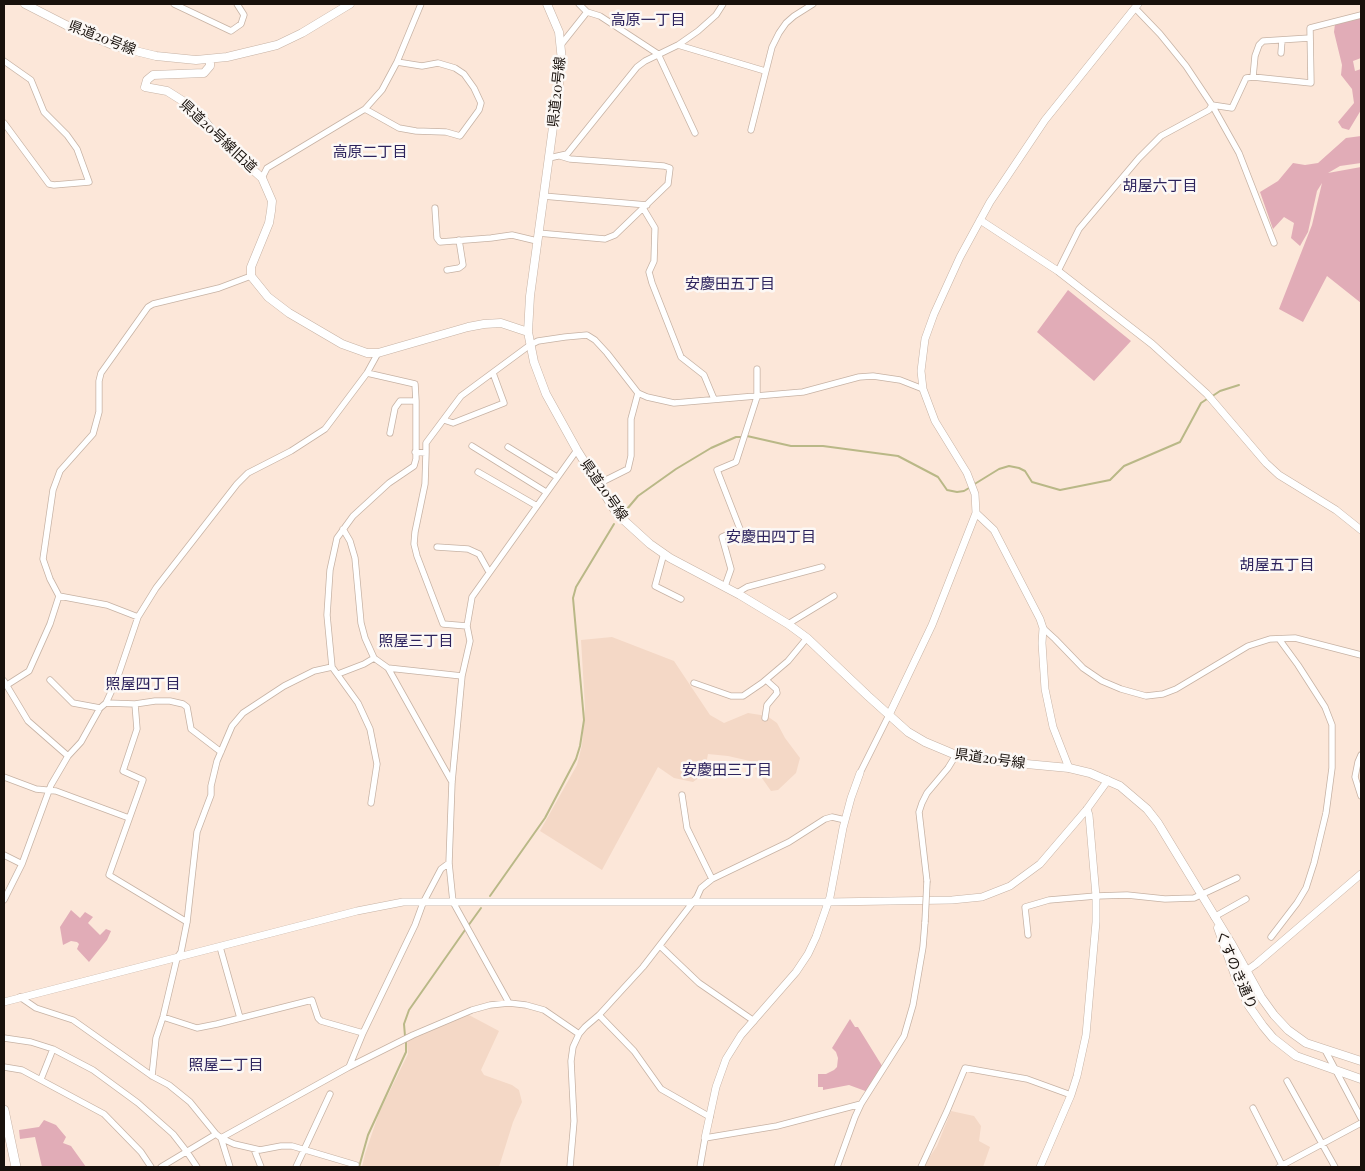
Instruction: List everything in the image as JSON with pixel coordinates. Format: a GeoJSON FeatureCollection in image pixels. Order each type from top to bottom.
{"type":"FeatureCollection","features":[{"type":"Feature","properties":{"kind":"highway"},"geometry":{"type":"LineString","coordinates":[[4,1110],[16,1167]]}},
{"type":"Feature","properties":{"kind":"main road","name":"県道20号線"},"geometry":{"type":"LineString","coordinates":[[25,4],[83,33],[128,50],[174,58],[210,60],[277,45],[325,20],[350,4]]}},
{"type":"Feature","properties":{"kind":"main road","name":"県道20号線"},"geometry":{"type":"LineString","coordinates":[[547,4],[558,32],[562,61],[530,296],[528,332],[540,380],[555,412],[617,514],[664,554],[725,586],[788,624],[807,638],[889,715],[916,737],[956,755],[993,762],[1069,768],[1108,780]]}},
{"type":"Feature","properties":{"kind":"main road","name":"県道20号線旧道"},"geometry":{"type":"LineString","coordinates":[[210,60],[210,66],[204,73],[153,75],[147,80],[145,87],[167,91],[186,103],[224,143],[262,178],[272,201],[271,212],[269,223],[251,267],[251,276]]}},
{"type":"Feature","properties":{"kind":"main road"},"geometry":{"type":"LineString","coordinates":[[251,276],[268,297],[289,314],[342,344],[367,353],[378,353],[484,324],[501,324],[528,332]]}},
{"type":"Feature","properties":{"kind":"main road","name":"くすのき通り"},"geometry":{"type":"LineString","coordinates":[[1108,780],[1129,792],[1158,823],[1269,1009],[1288,1030],[1306,1043],[1361,1061]]}},
{"type":"Feature","properties":{"kind":"main road","name":"くすのき通り"},"geometry":{"type":"LineString","coordinates":[[1214,917],[1236,978],[1252,1010],[1273,1038],[1296,1056],[1361,1079]]}},
{"type":"Feature","properties":{"kind":"street"},"geometry":{"type":"LineString","coordinates":[[174,4],[230,32],[241,24],[244,15],[237,4]]}},
{"type":"Feature","properties":{"kind":"street"},"geometry":{"type":"LineString","coordinates":[[262,178],[267,168],[365,109],[382,90],[397,62],[421,4]]}},
{"type":"Feature","properties":{"kind":"street"},"geometry":{"type":"LineString","coordinates":[[579,4],[587,12],[600,16],[658,54],[695,133]]}},
{"type":"Feature","properties":{"kind":"street"},"geometry":{"type":"LineString","coordinates":[[549,158],[567,154],[637,67],[658,54],[678,45],[698,31],[716,15],[722,4]]}},
{"type":"Feature","properties":{"kind":"street"},"geometry":{"type":"LineString","coordinates":[[751,130],[772,47],[786,23],[813,4]]}},
{"type":"Feature","properties":{"kind":"street"},"geometry":{"type":"LineString","coordinates":[[700,1167],[716,1087],[726,1059],[741,1035],[785,986],[808,954],[816,937],[829,902],[845,820],[860,774],[932,626],[976,513],[974,490],[967,473],[935,421],[923,389],[921,371],[925,339],[934,314],[960,257],[994,195],[1046,120],[1136,6],[1186,66],[1212,105],[1239,153],[1274,243]]}},
{"type":"Feature","properties":{"kind":"street"},"geometry":{"type":"LineString","coordinates":[[560,46],[587,12]]}},
{"type":"Feature","properties":{"kind":"street"},"geometry":{"type":"LineString","coordinates":[[1212,105],[1232,108],[1246,78],[1253,77],[1311,83],[1310,28],[1361,15]]}},
{"type":"Feature","properties":{"kind":"street"},"geometry":{"type":"LineString","coordinates":[[1253,77],[1255,56],[1259,45],[1263,41],[1310,38]]}},
{"type":"Feature","properties":{"kind":"street"},"geometry":{"type":"LineString","coordinates":[[1281,53],[1282,40]]}},
{"type":"Feature","properties":{"kind":"street"},"geometry":{"type":"LineString","coordinates":[[678,45],[765,71]]}},
{"type":"Feature","properties":{"kind":"street"},"geometry":{"type":"LineString","coordinates":[[4,61],[31,80],[44,112],[67,135],[77,149],[89,182],[49,184],[4,123]]}},
{"type":"Feature","properties":{"kind":"street"},"geometry":{"type":"LineString","coordinates":[[365,109],[399,128],[416,132],[446,132],[460,136],[479,110],[480,104],[474,88],[464,74],[455,68],[438,63],[422,66],[397,62]]}},
{"type":"Feature","properties":{"kind":"street"},"geometry":{"type":"LineString","coordinates":[[1058,271],[1079,229],[1139,158],[1161,136],[1209,110],[1212,105]]}},
{"type":"Feature","properties":{"kind":"street"},"geometry":{"type":"LineString","coordinates":[[435,208],[437,238],[440,242],[512,235],[605,239],[615,235],[668,184],[670,168],[664,166],[570,159],[560,156]]}},
{"type":"Feature","properties":{"kind":"street"},"geometry":{"type":"LineString","coordinates":[[543,196],[645,206]]}},
{"type":"Feature","properties":{"kind":"street"},"geometry":{"type":"LineString","coordinates":[[645,206],[655,228],[654,261],[649,272],[652,283],[682,357],[704,375],[714,399]]}},
{"type":"Feature","properties":{"kind":"street"},"geometry":{"type":"LineString","coordinates":[[980,220],[1058,271],[1152,344],[1207,394],[1266,463],[1279,475],[1336,510],[1361,530]]}},
{"type":"Feature","properties":{"kind":"street"},"geometry":{"type":"LineString","coordinates":[[447,270],[459,268],[463,265],[459,240]]}},
{"type":"Feature","properties":{"kind":"street"},"geometry":{"type":"LineString","coordinates":[[68,756],[28,721],[5,683],[29,671],[50,624],[59,596],[43,559],[43,549],[53,490],[60,471],[93,434],[99,412],[99,381],[101,372],[148,307],[153,304],[219,288],[251,276]]}},
{"type":"Feature","properties":{"kind":"street"},"geometry":{"type":"LineString","coordinates":[[467,626],[443,624],[414,544],[426,484],[426,443],[461,396],[530,345],[538,341],[587,335],[595,340],[607,353],[638,393],[674,403],[803,392],[866,376],[900,380],[923,389]]}},
{"type":"Feature","properties":{"kind":"street"},"geometry":{"type":"LineString","coordinates":[[4,900],[22,864],[51,785],[68,756],[81,742],[100,708],[106,703],[138,617],[156,588],[236,484],[248,474],[291,452],[325,429],[367,373],[378,353]]}},
{"type":"Feature","properties":{"kind":"street"},"geometry":{"type":"LineString","coordinates":[[725,586],[730,569],[722,537],[740,528],[718,470],[736,462],[756,397],[758,368]]}},
{"type":"Feature","properties":{"kind":"street"},"geometry":{"type":"LineString","coordinates":[[367,373],[415,384],[416,402],[414,466],[411,470],[389,483],[353,516],[335,544],[330,570],[327,615],[332,667],[358,703],[370,729],[377,764],[371,802]]}},
{"type":"Feature","properties":{"kind":"street"},"geometry":{"type":"LineString","coordinates":[[444,420],[453,423],[504,404],[493,373]]}},
{"type":"Feature","properties":{"kind":"street"},"geometry":{"type":"LineString","coordinates":[[598,484],[628,468],[631,456],[631,419],[638,393]]}},
{"type":"Feature","properties":{"kind":"street"},"geometry":{"type":"LineString","coordinates":[[390,433],[395,408],[400,401],[416,402]]}},
{"type":"Feature","properties":{"kind":"street"},"geometry":{"type":"LineString","coordinates":[[472,446],[546,492]]}},
{"type":"Feature","properties":{"kind":"street"},"geometry":{"type":"LineString","coordinates":[[508,447],[557,477]]}},
{"type":"Feature","properties":{"kind":"street"},"geometry":{"type":"LineString","coordinates":[[509,1003],[453,902],[449,864],[452,782],[462,676],[470,641],[467,626],[472,597],[577,450]]}},
{"type":"Feature","properties":{"kind":"street"},"geometry":{"type":"LineString","coordinates":[[415,452],[426,453]]}},
{"type":"Feature","properties":{"kind":"street"},"geometry":{"type":"LineString","coordinates":[[478,472],[537,506]]}},
{"type":"Feature","properties":{"kind":"street"},"geometry":{"type":"LineString","coordinates":[[976,513],[994,530],[1043,628],[1083,668],[1102,682],[1146,696],[1163,694],[1176,689],[1248,646],[1270,639],[1295,638],[1361,655]]}},
{"type":"Feature","properties":{"kind":"street"},"geometry":{"type":"LineString","coordinates":[[343,529],[350,541],[355,558],[361,623],[365,638],[374,658],[388,668],[452,782]]}},
{"type":"Feature","properties":{"kind":"street"},"geometry":{"type":"LineString","coordinates":[[437,547],[468,549],[479,554],[489,572]]}},
{"type":"Feature","properties":{"kind":"street"},"geometry":{"type":"LineString","coordinates":[[664,554],[655,586],[681,599]]}},
{"type":"Feature","properties":{"kind":"street"},"geometry":{"type":"LineString","coordinates":[[737,594],[746,587],[822,567]]}},
{"type":"Feature","properties":{"kind":"street"},"geometry":{"type":"LineString","coordinates":[[59,596],[107,605],[138,617]]}},
{"type":"Feature","properties":{"kind":"street"},"geometry":{"type":"LineString","coordinates":[[788,624],[834,596]]}},
{"type":"Feature","properties":{"kind":"street"},"geometry":{"type":"LineString","coordinates":[[1043,628],[1045,689],[1053,727],[1069,768]]}},
{"type":"Feature","properties":{"kind":"street"},"geometry":{"type":"LineString","coordinates":[[694,682],[732,696],[743,696],[788,661],[807,638]]}},
{"type":"Feature","properties":{"kind":"street"},"geometry":{"type":"LineString","coordinates":[[1271,937],[1306,888],[1326,813],[1332,768],[1332,724],[1329,716],[1298,664],[1279,639]]}},
{"type":"Feature","properties":{"kind":"street"},"geometry":{"type":"LineString","coordinates":[[338,674],[374,658]]}},
{"type":"Feature","properties":{"kind":"street"},"geometry":{"type":"LineString","coordinates":[[152,1076],[156,1038],[177,958],[181,952],[187,922],[198,832],[211,794],[211,786],[221,752],[232,726],[243,713],[284,686],[314,671],[332,667]]}},
{"type":"Feature","properties":{"kind":"street"},"geometry":{"type":"LineString","coordinates":[[388,668],[462,676]]}},
{"type":"Feature","properties":{"kind":"street"},"geometry":{"type":"LineString","coordinates":[[50,680],[73,703],[100,708]]}},
{"type":"Feature","properties":{"kind":"street"},"geometry":{"type":"LineString","coordinates":[[764,718],[767,705],[777,693],[776,689],[766,680]]}},
{"type":"Feature","properties":{"kind":"street"},"geometry":{"type":"LineString","coordinates":[[106,703],[135,704],[170,701],[187,706],[191,729],[221,752]]}},
{"type":"Feature","properties":{"kind":"street"},"geometry":{"type":"LineString","coordinates":[[135,704],[137,729],[123,771],[144,780],[109,875],[187,922]]}},
{"type":"Feature","properties":{"kind":"street"},"geometry":{"type":"LineString","coordinates":[[837,1167],[854,1117],[904,1036],[914,996],[923,947],[925,922],[927,881],[919,812],[927,793],[948,768],[956,755]]}},
{"type":"Feature","properties":{"kind":"street"},"geometry":{"type":"LineString","coordinates":[[1361,755],[1355,777],[1361,796]]}},
{"type":"Feature","properties":{"kind":"street"},"geometry":{"type":"LineString","coordinates":[[4,777],[36,789],[56,791],[130,818]]}},
{"type":"Feature","properties":{"kind":"street"},"geometry":{"type":"LineString","coordinates":[[4,1002],[372,907],[403,902],[829,902],[952,900],[982,897],[997,892],[1022,878],[1040,864],[1087,810],[1108,780]]}},
{"type":"Feature","properties":{"kind":"street"},"geometry":{"type":"LineString","coordinates":[[682,795],[687,828],[712,879]]}},
{"type":"Feature","properties":{"kind":"street"},"geometry":{"type":"LineString","coordinates":[[1040,1167],[1071,1095],[1086,1035],[1096,922],[1096,896],[1087,810]]}},
{"type":"Feature","properties":{"kind":"street"},"geometry":{"type":"LineString","coordinates":[[570,1167],[574,1121],[570,1061],[573,1047],[585,1026],[599,1015],[660,946],[701,888],[712,879],[789,842],[825,819],[832,817],[845,820]]}},
{"type":"Feature","properties":{"kind":"street"},"geometry":{"type":"LineString","coordinates":[[4,855],[22,864]]}},
{"type":"Feature","properties":{"kind":"street"},"geometry":{"type":"LineString","coordinates":[[349,1067],[424,902],[441,869],[449,864]]}},
{"type":"Feature","properties":{"kind":"street"},"geometry":{"type":"LineString","coordinates":[[1236,978],[1246,972],[1361,874]]}},
{"type":"Feature","properties":{"kind":"street"},"geometry":{"type":"LineString","coordinates":[[1028,935],[1025,907],[1048,900],[1127,895],[1165,899],[1194,898],[1202,896],[1237,878]]}},
{"type":"Feature","properties":{"kind":"street"},"geometry":{"type":"LineString","coordinates":[[1214,917],[1246,899]]}},
{"type":"Feature","properties":{"kind":"street"},"geometry":{"type":"LineString","coordinates":[[660,946],[699,983],[754,1021]]}},
{"type":"Feature","properties":{"kind":"street"},"geometry":{"type":"LineString","coordinates":[[220,947],[240,1018]]}},
{"type":"Feature","properties":{"kind":"street"},"geometry":{"type":"LineString","coordinates":[[20,997],[36,1008],[73,1020],[152,1076],[169,1085],[190,1102],[221,1138],[234,1144],[260,1150],[292,1146],[356,1165]]}},
{"type":"Feature","properties":{"kind":"street"},"geometry":{"type":"LineString","coordinates":[[163,1017],[197,1028],[312,1000],[318,1018],[321,1021],[363,1033]]}},
{"type":"Feature","properties":{"kind":"street"},"geometry":{"type":"LineString","coordinates":[[221,1138],[349,1067],[413,1035],[472,1010],[490,1005],[526,1004],[544,1010],[579,1034]]}},
{"type":"Feature","properties":{"kind":"street"},"geometry":{"type":"LineString","coordinates":[[599,1015],[634,1051],[661,1089],[710,1117]]}},
{"type":"Feature","properties":{"kind":"street"},"geometry":{"type":"LineString","coordinates":[[4,1038],[31,1042],[53,1049],[93,1070],[138,1103],[173,1134],[188,1152],[197,1167]]}},
{"type":"Feature","properties":{"kind":"street"},"geometry":{"type":"LineString","coordinates":[[41,1080],[53,1049]]}},
{"type":"Feature","properties":{"kind":"street"},"geometry":{"type":"LineString","coordinates":[[1325,1050],[1361,1118]]}},
{"type":"Feature","properties":{"kind":"street"},"geometry":{"type":"LineString","coordinates":[[4,1067],[22,1070],[104,1114],[141,1152],[151,1167]]}},
{"type":"Feature","properties":{"kind":"street"},"geometry":{"type":"LineString","coordinates":[[921,1167],[947,1111],[964,1068],[1026,1079],[1071,1095]]}},
{"type":"Feature","properties":{"kind":"street"},"geometry":{"type":"LineString","coordinates":[[1288,1081],[1335,1167]]}},
{"type":"Feature","properties":{"kind":"street"},"geometry":{"type":"LineString","coordinates":[[296,1167],[330,1094]]}},
{"type":"Feature","properties":{"kind":"street"},"geometry":{"type":"LineString","coordinates":[[705,1138],[777,1126],[861,1104]]}},
{"type":"Feature","properties":{"kind":"street"},"geometry":{"type":"LineString","coordinates":[[1253,1108],[1282,1167],[1361,1123]]}},
{"type":"Feature","properties":{"kind":"street"},"geometry":{"type":"LineString","coordinates":[[161,1167],[216,1134]]}},
{"type":"Feature","properties":{"kind":"street"},"geometry":{"type":"LineString","coordinates":[[221,1138],[230,1167]]}},
{"type":"Feature","properties":{"kind":"street"},"geometry":{"type":"LineString","coordinates":[[254,1149],[260,1167]]}},
{"type":"Feature","properties":{"kind":"shaded area"},"geometry":{"type":"Polygon","coordinates":[[[1361,18],[1361,58],[1353,61],[1355,71],[1361,69],[1361,110],[1349,130],[1342,128],[1338,122],[1354,103],[1352,89],[1341,75],[1342,65],[1334,32],[1335,24],[1361,18]]]}},
{"type":"Feature","properties":{"kind":"shaded area"},"geometry":{"type":"Polygon","coordinates":[[[1361,136],[1361,163],[1340,166],[1328,173],[1361,167],[1361,303],[1327,276],[1303,322],[1279,309],[1312,225],[1322,183],[1317,191],[1308,232],[1300,246],[1291,238],[1294,223],[1284,217],[1273,229],[1260,192],[1278,181],[1293,163],[1305,165],[1318,163],[1346,138],[1361,136]]]}},
{"type":"Feature","properties":{"kind":"shaded area"},"geometry":{"type":"Polygon","coordinates":[[[1068,290],[1131,341],[1094,381],[1037,332],[1068,290]]]}},
{"type":"Feature","properties":{"kind":"shaded area"},"geometry":{"type":"Polygon","coordinates":[[[612,637],[674,661],[710,715],[724,723],[748,713],[767,716],[777,723],[785,738],[800,758],[796,773],[778,790],[771,791],[750,761],[728,756],[708,754],[704,774],[693,782],[674,778],[658,767],[602,870],[540,831],[577,765],[582,745],[585,707],[581,640],[612,637]]]}},
{"type":"Feature","properties":{"kind":"shaded area"},"geometry":{"type":"Polygon","coordinates":[[[71,910],[80,918],[85,912],[93,917],[88,923],[100,935],[106,929],[111,931],[107,940],[89,962],[77,949],[79,944],[77,942],[71,941],[63,945],[60,927],[71,910]]]}},
{"type":"Feature","properties":{"kind":"shaded area"},"geometry":{"type":"Polygon","coordinates":[[[467,1014],[499,1031],[481,1070],[484,1075],[512,1085],[519,1090],[522,1102],[513,1122],[499,1167],[362,1167],[379,1113],[408,1054],[407,1041],[467,1014]]]}},
{"type":"Feature","properties":{"kind":"shaded area"},"geometry":{"type":"Polygon","coordinates":[[[850,1019],[855,1027],[858,1027],[884,1069],[868,1092],[849,1085],[823,1090],[823,1087],[818,1087],[818,1074],[826,1074],[837,1067],[838,1058],[832,1048],[850,1019]]]}},
{"type":"Feature","properties":{"kind":"shaded area"},"geometry":{"type":"Polygon","coordinates":[[[951,1111],[974,1116],[981,1126],[979,1141],[990,1147],[983,1167],[923,1167],[937,1146],[951,1111]]]}},
{"type":"Feature","properties":{"kind":"shaded area"},"geometry":{"type":"Polygon","coordinates":[[[44,1120],[56,1125],[66,1137],[63,1143],[71,1146],[86,1167],[42,1167],[35,1137],[20,1139],[19,1130],[39,1127],[44,1120]]]}},
{"type":"Feature","properties":{"kind":"waterway"},"geometry":{"type":"LineString","coordinates":[[1211,397],[1220,391],[1239,385]]}},
{"type":"Feature","properties":{"kind":"waterway"},"geometry":{"type":"LineString","coordinates":[[973,485],[999,469],[1009,466],[1025,471],[1032,482],[1060,490],[1110,480],[1124,466],[1180,442],[1201,403],[1207,399]]}},
{"type":"Feature","properties":{"kind":"waterway"},"geometry":{"type":"LineString","coordinates":[[747,436],[791,446],[823,446],[898,456],[938,477],[947,490],[957,492],[969,488]]}},
{"type":"Feature","properties":{"kind":"waterway"},"geometry":{"type":"LineString","coordinates":[[627,509],[638,496],[676,469],[711,448],[736,437],[742,437]]}},
{"type":"Feature","properties":{"kind":"waterway"},"geometry":{"type":"LineString","coordinates":[[490,896],[545,818],[576,759],[584,720],[573,598],[576,587],[614,524]]}},
{"type":"Feature","properties":{"kind":"waterway"},"geometry":{"type":"LineString","coordinates":[[468,926],[481,908]]}},
{"type":"Feature","properties":{"kind":"waterway"},"geometry":{"type":"LineString","coordinates":[[405,1036],[404,1024],[409,1010],[465,930]]}},
{"type":"Feature","properties":{"kind":"waterway"},"geometry":{"type":"LineString","coordinates":[[359,1167],[368,1135],[406,1052],[406,1041]]}},
{"type":"Feature","properties":{"kind":"district","name":"高原一丁目"},"geometry":{"type":"Point","coordinates":[648,20]}},
{"type":"Feature","properties":{"kind":"district","name":"高原二丁目"},"geometry":{"type":"Point","coordinates":[370,152]}},
{"type":"Feature","properties":{"kind":"district","name":"胡屋六丁目"},"geometry":{"type":"Point","coordinates":[1160,186]}},
{"type":"Feature","properties":{"kind":"district","name":"安慶田五丁目"},"geometry":{"type":"Point","coordinates":[730,284]}},
{"type":"Feature","properties":{"kind":"district","name":"安慶田四丁目"},"geometry":{"type":"Point","coordinates":[771,537]}},
{"type":"Feature","properties":{"kind":"district","name":"胡屋五丁目"},"geometry":{"type":"Point","coordinates":[1277,565]}},
{"type":"Feature","properties":{"kind":"district","name":"照屋三丁目"},"geometry":{"type":"Point","coordinates":[416,641]}},
{"type":"Feature","properties":{"kind":"district","name":"照屋四丁目"},"geometry":{"type":"Point","coordinates":[143,684]}},
{"type":"Feature","properties":{"kind":"district","name":"安慶田三丁目"},"geometry":{"type":"Point","coordinates":[727,770]}},
{"type":"Feature","properties":{"kind":"district","name":"照屋二丁目"},"geometry":{"type":"Point","coordinates":[226,1065]}}]}
